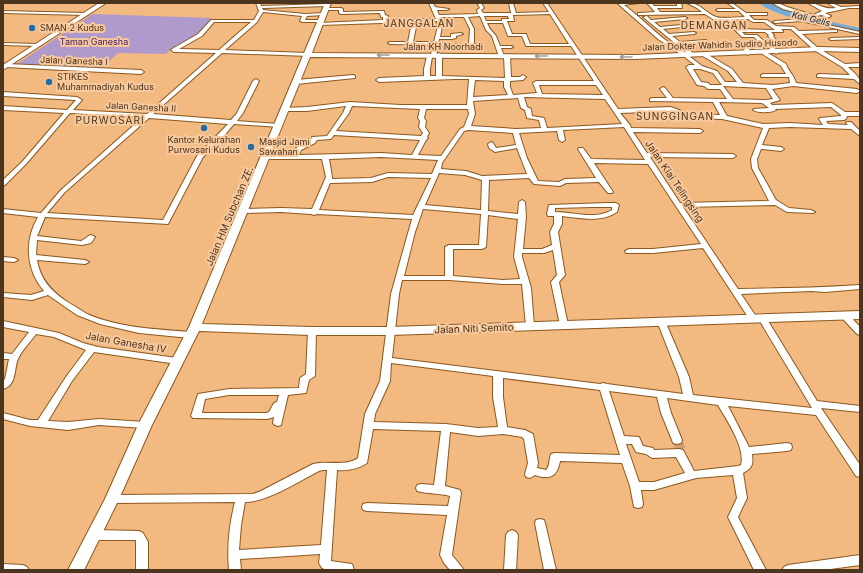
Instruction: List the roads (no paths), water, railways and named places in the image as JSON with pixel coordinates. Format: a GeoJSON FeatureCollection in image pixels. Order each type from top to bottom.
{"type":"FeatureCollection","features":[{"type":"Feature","properties":{"kind":"main road"},"geometry":{"type":"LineString","coordinates":[[5,67],[103,3]]}},
{"type":"Feature","properties":{"kind":"main road","name":"Jalan HM Subchan ZE."},"geometry":{"type":"LineString","coordinates":[[76,570],[112,499],[145,425],[192,331],[286,109],[324,13]]}},
{"type":"Feature","properties":{"kind":"main road","name":"Jalan Dokter Wahidin Sudiro Husodo"},"geometry":{"type":"LineString","coordinates":[[580,57],[688,55],[747,50],[776,52],[816,49],[860,50]]}},
{"type":"Feature","properties":{"kind":"main road","name":"Jalan KH Noorhadi"},"geometry":{"type":"LineString","coordinates":[[307,55],[580,57]]}},
{"type":"Feature","properties":{"kind":"main road","name":"Jalan Niti Semito"},"geometry":{"type":"LineString","coordinates":[[192,331],[390,331],[860,315]]}},
{"type":"Feature","properties":{"kind":"street"},"geometry":{"type":"LineString","coordinates":[[431,3],[440,26],[438,38],[435,44],[434,56],[439,78]]}},
{"type":"Feature","properties":{"kind":"street"},"geometry":{"type":"LineString","coordinates":[[479,3],[482,8],[479,10],[489,32],[508,32]]}},
{"type":"Feature","properties":{"kind":"street"},"geometry":{"type":"LineString","coordinates":[[485,22],[504,22],[504,20],[512,20],[511,3]]}},
{"type":"Feature","properties":{"kind":"street","name":"Jalan Kiai Telingsing"},"geometry":{"type":"LineString","coordinates":[[546,3],[644,155],[680,205],[736,292],[757,318],[860,473]]}},
{"type":"Feature","properties":{"kind":"street"},"geometry":{"type":"LineString","coordinates":[[619,4],[636,3]]}},
{"type":"Feature","properties":{"kind":"street"},"geometry":{"type":"LineString","coordinates":[[649,3],[658,13]]}},
{"type":"Feature","properties":{"kind":"street"},"geometry":{"type":"LineString","coordinates":[[653,7],[680,7],[679,3]]}},
{"type":"Feature","properties":{"kind":"street"},"geometry":{"type":"LineString","coordinates":[[689,3],[699,7],[716,19],[765,14]]}},
{"type":"Feature","properties":{"kind":"street"},"geometry":{"type":"LineString","coordinates":[[729,3],[741,10],[753,21],[765,21],[781,31],[739,30]]}},
{"type":"Feature","properties":{"kind":"street"},"geometry":{"type":"LineString","coordinates":[[774,3],[813,16],[826,11],[849,7],[860,7]]}},
{"type":"Feature","properties":{"kind":"street"},"geometry":{"type":"LineString","coordinates":[[810,3],[826,11]]}},
{"type":"Feature","properties":{"kind":"street"},"geometry":{"type":"LineString","coordinates":[[829,3],[841,9]]}},
{"type":"Feature","properties":{"kind":"street"},"geometry":{"type":"LineString","coordinates":[[619,4],[633,14],[666,43],[688,55]]}},
{"type":"Feature","properties":{"kind":"street"},"geometry":{"type":"LineString","coordinates":[[260,7],[305,15],[302,21],[341,9],[341,13],[388,16],[415,21],[465,15],[552,13]]}},
{"type":"Feature","properties":{"kind":"street"},"geometry":{"type":"LineString","coordinates":[[260,7],[324,13],[345,24],[375,23],[388,16]]}},
{"type":"Feature","properties":{"kind":"street"},"geometry":{"type":"LineString","coordinates":[[192,331],[144,331],[103,323],[78,313],[50,292],[35,270],[32,257],[34,238],[37,225],[43,215],[63,191],[256,21],[260,7]]}},
{"type":"Feature","properties":{"kind":"street"},"geometry":{"type":"LineString","coordinates":[[664,7],[668,13]]}},
{"type":"Feature","properties":{"kind":"street"},"geometry":{"type":"LineString","coordinates":[[434,8],[447,9]]}},
{"type":"Feature","properties":{"kind":"street"},"geometry":{"type":"LineString","coordinates":[[718,10],[741,10]]}},
{"type":"Feature","properties":{"kind":"street"},"geometry":{"type":"LineString","coordinates":[[3,12],[87,14]]}},
{"type":"Feature","properties":{"kind":"street"},"geometry":{"type":"LineString","coordinates":[[633,14],[706,13]]}},
{"type":"Feature","properties":{"kind":"street"},"geometry":{"type":"LineString","coordinates":[[820,13],[829,16],[819,20],[860,28]]}},
{"type":"Feature","properties":{"kind":"street"},"geometry":{"type":"LineString","coordinates":[[369,14],[369,18],[375,23]]}},
{"type":"Feature","properties":{"kind":"street"},"geometry":{"type":"LineString","coordinates":[[465,15],[472,30],[471,46]]}},
{"type":"Feature","properties":{"kind":"street"},"geometry":{"type":"LineString","coordinates":[[645,17],[679,44],[700,67]]}},
{"type":"Feature","properties":{"kind":"street"},"geometry":{"type":"LineString","coordinates":[[650,21],[686,18]]}},
{"type":"Feature","properties":{"kind":"street"},"geometry":{"type":"LineString","coordinates":[[727,19],[744,36],[755,36],[764,44],[776,43],[770,36],[772,35],[766,31]]}},
{"type":"Feature","properties":{"kind":"street"},"geometry":{"type":"LineString","coordinates":[[768,23],[801,20],[860,33]]}},
{"type":"Feature","properties":{"kind":"street"},"geometry":{"type":"LineString","coordinates":[[256,21],[213,21],[208,28],[195,39],[180,45],[174,50],[307,55]]}},
{"type":"Feature","properties":{"kind":"street"},"geometry":{"type":"LineString","coordinates":[[410,43],[415,21]]}},
{"type":"Feature","properties":{"kind":"street"},"geometry":{"type":"LineString","coordinates":[[504,22],[510,35],[524,35],[530,46],[572,45]]}},
{"type":"Feature","properties":{"kind":"street"},"geometry":{"type":"LineString","coordinates":[[345,24],[347,31]]}},
{"type":"Feature","properties":{"kind":"street"},"geometry":{"type":"LineString","coordinates":[[659,28],[700,24]]}},
{"type":"Feature","properties":{"kind":"street"},"geometry":{"type":"LineString","coordinates":[[776,27],[789,27],[816,49],[844,66],[860,82]]}},
{"type":"Feature","properties":{"kind":"street"},"geometry":{"type":"LineString","coordinates":[[487,28],[499,28]]}},
{"type":"Feature","properties":{"kind":"street"},"geometry":{"type":"LineString","coordinates":[[797,33],[846,31]]}},
{"type":"Feature","properties":{"kind":"street"},"geometry":{"type":"LineString","coordinates":[[492,32],[498,47],[504,56],[508,80],[507,87],[511,96]]}},
{"type":"Feature","properties":{"kind":"street"},"geometry":{"type":"LineString","coordinates":[[668,35],[694,33]]}},
{"type":"Feature","properties":{"kind":"street"},"geometry":{"type":"LineString","coordinates":[[438,38],[452,38],[454,37],[453,35],[461,34]]}},
{"type":"Feature","properties":{"kind":"street"},"geometry":{"type":"LineString","coordinates":[[831,39],[860,38]]}},
{"type":"Feature","properties":{"kind":"street"},"geometry":{"type":"LineString","coordinates":[[679,44],[704,41]]}},
{"type":"Feature","properties":{"kind":"street"},"geometry":{"type":"LineString","coordinates":[[390,43],[479,46]]}},
{"type":"Feature","properties":{"kind":"street"},"geometry":{"type":"LineString","coordinates":[[3,44],[38,45]]}},
{"type":"Feature","properties":{"kind":"street"},"geometry":{"type":"LineString","coordinates":[[742,44],[747,50]]}},
{"type":"Feature","properties":{"kind":"street"},"geometry":{"type":"LineString","coordinates":[[770,44],[769,46],[776,52]]}},
{"type":"Feature","properties":{"kind":"street"},"geometry":{"type":"LineString","coordinates":[[498,47],[510,47]]}},
{"type":"Feature","properties":{"kind":"street"},"geometry":{"type":"LineString","coordinates":[[763,50],[784,65],[784,68],[794,80],[794,84]]}},
{"type":"Feature","properties":{"kind":"street"},"geometry":{"type":"LineString","coordinates":[[703,54],[730,70],[742,84]]}},
{"type":"Feature","properties":{"kind":"street"},"geometry":{"type":"LineString","coordinates":[[416,79],[427,77],[427,69],[434,56]]}},
{"type":"Feature","properties":{"kind":"street"},"geometry":{"type":"LineString","coordinates":[[844,66],[860,65]]}},
{"type":"Feature","properties":{"kind":"street","name":"Jalan Ganesha I"},"geometry":{"type":"LineString","coordinates":[[5,67],[141,72]]}},
{"type":"Feature","properties":{"kind":"street"},"geometry":{"type":"LineString","coordinates":[[731,100],[722,87],[708,87],[706,84],[699,84],[689,67],[700,67],[715,72],[723,84],[742,84],[768,87],[794,84],[859,92]]}},
{"type":"Feature","properties":{"kind":"street"},"geometry":{"type":"LineString","coordinates":[[763,76],[790,75]]}},
{"type":"Feature","properties":{"kind":"street"},"geometry":{"type":"LineString","coordinates":[[819,76],[856,77]]}},
{"type":"Feature","properties":{"kind":"street"},"geometry":{"type":"LineString","coordinates":[[296,82],[353,77]]}},
{"type":"Feature","properties":{"kind":"street"},"geometry":{"type":"LineString","coordinates":[[379,80],[439,78],[508,80],[523,78]]}},
{"type":"Feature","properties":{"kind":"street"},"geometry":{"type":"LineString","coordinates":[[467,128],[472,114],[470,99],[472,81],[476,78]]}},
{"type":"Feature","properties":{"kind":"street"},"geometry":{"type":"LineString","coordinates":[[3,211],[43,215],[165,222],[200,156],[223,135],[233,122],[240,112],[256,81]]}},
{"type":"Feature","properties":{"kind":"street"},"geometry":{"type":"LineString","coordinates":[[540,95],[536,83],[597,82]]}},
{"type":"Feature","properties":{"kind":"street"},"geometry":{"type":"LineString","coordinates":[[652,100],[731,100],[766,102],[777,100],[768,87]]}},
{"type":"Feature","properties":{"kind":"street"},"geometry":{"type":"LineString","coordinates":[[663,89],[671,100]]}},
{"type":"Feature","properties":{"kind":"street"},"geometry":{"type":"LineString","coordinates":[[3,94],[79,99],[12,176],[3,184]]}},
{"type":"Feature","properties":{"kind":"street"},"geometry":{"type":"LineString","coordinates":[[470,99],[520,95],[608,97]]}},
{"type":"Feature","properties":{"kind":"street"},"geometry":{"type":"LineString","coordinates":[[520,95],[524,108],[528,109],[528,117],[542,119],[544,128]]}},
{"type":"Feature","properties":{"kind":"street"},"geometry":{"type":"LineString","coordinates":[[715,100],[724,117]]}},
{"type":"Feature","properties":{"kind":"street"},"geometry":{"type":"LineString","coordinates":[[766,102],[771,107],[832,105],[860,134]]}},
{"type":"Feature","properties":{"kind":"street"},"geometry":{"type":"LineString","coordinates":[[286,109],[307,109],[350,104],[400,107],[470,107]]}},
{"type":"Feature","properties":{"kind":"street"},"geometry":{"type":"LineString","coordinates":[[295,156],[298,149],[313,142],[314,138],[329,138],[346,113],[350,104]]}},
{"type":"Feature","properties":{"kind":"street"},"geometry":{"type":"LineString","coordinates":[[414,156],[425,138],[426,133],[422,127],[423,121],[421,118],[423,106]]}},
{"type":"Feature","properties":{"kind":"street"},"geometry":{"type":"LineString","coordinates":[[756,110],[773,110],[771,107]]}},
{"type":"Feature","properties":{"kind":"street","name":"Jalan Ganesha II"},"geometry":{"type":"LineString","coordinates":[[3,108],[278,126]]}},
{"type":"Feature","properties":{"kind":"street"},"geometry":{"type":"LineString","coordinates":[[617,111],[671,109],[688,116],[724,117],[764,126],[853,127]]}},
{"type":"Feature","properties":{"kind":"street"},"geometry":{"type":"LineString","coordinates":[[825,126],[822,119],[860,114]]}},
{"type":"Feature","properties":{"kind":"street"},"geometry":{"type":"LineString","coordinates":[[764,126],[766,128],[754,159],[755,168],[775,202],[787,210],[811,212]]}},
{"type":"Feature","properties":{"kind":"street"},"geometry":{"type":"LineString","coordinates":[[112,499],[241,498],[260,496],[312,469],[323,466],[356,464],[363,460],[370,414],[385,381],[390,331],[399,278],[416,217],[442,158],[462,130],[467,128],[516,131],[544,128],[628,128],[700,131]]}},
{"type":"Feature","properties":{"kind":"street"},"geometry":{"type":"LineString","coordinates":[[559,128],[562,140]]}},
{"type":"Feature","properties":{"kind":"street"},"geometry":{"type":"LineString","coordinates":[[516,131],[517,141],[520,146],[525,166],[535,183],[560,184],[565,181],[601,180]]}},
{"type":"Feature","properties":{"kind":"street"},"geometry":{"type":"LineString","coordinates":[[332,133],[425,138]]}},
{"type":"Feature","properties":{"kind":"street"},"geometry":{"type":"LineString","coordinates":[[491,144],[492,148],[494,149],[520,146]]}},
{"type":"Feature","properties":{"kind":"street"},"geometry":{"type":"LineString","coordinates":[[758,147],[781,149]]}},
{"type":"Feature","properties":{"kind":"street"},"geometry":{"type":"LineString","coordinates":[[581,149],[610,192]]}},
{"type":"Feature","properties":{"kind":"street"},"geometry":{"type":"LineString","coordinates":[[266,157],[382,155],[442,158]]}},
{"type":"Feature","properties":{"kind":"street"},"geometry":{"type":"LineString","coordinates":[[644,155],[733,156]]}},
{"type":"Feature","properties":{"kind":"street"},"geometry":{"type":"LineString","coordinates":[[314,212],[328,181],[329,173],[325,157]]}},
{"type":"Feature","properties":{"kind":"street"},"geometry":{"type":"LineString","coordinates":[[590,162],[649,162]]}},
{"type":"Feature","properties":{"kind":"street"},"geometry":{"type":"LineString","coordinates":[[328,181],[372,180],[388,175],[436,173],[466,173],[478,178],[531,176]]}},
{"type":"Feature","properties":{"kind":"street"},"geometry":{"type":"LineString","coordinates":[[3,175],[12,176]]}},
{"type":"Feature","properties":{"kind":"street"},"geometry":{"type":"LineString","coordinates":[[449,278],[449,247],[480,251],[483,244],[483,194],[486,178]]}},
{"type":"Feature","properties":{"kind":"street"},"geometry":{"type":"LineString","coordinates":[[522,202],[518,256],[525,281],[530,326]]}},
{"type":"Feature","properties":{"kind":"street"},"geometry":{"type":"LineString","coordinates":[[680,205],[775,202]]}},
{"type":"Feature","properties":{"kind":"street"},"geometry":{"type":"LineString","coordinates":[[589,204],[616,205],[614,211],[609,215],[593,216],[552,210],[589,204]]}},
{"type":"Feature","properties":{"kind":"street"},"geometry":{"type":"LineString","coordinates":[[421,207],[522,217]]}},
{"type":"Feature","properties":{"kind":"street"},"geometry":{"type":"LineString","coordinates":[[243,211],[267,210],[416,217]]}},
{"type":"Feature","properties":{"kind":"street"},"geometry":{"type":"LineString","coordinates":[[552,210],[558,224],[554,232],[561,275],[555,282],[564,325]]}},
{"type":"Feature","properties":{"kind":"street"},"geometry":{"type":"LineString","coordinates":[[34,238],[82,243],[88,241],[91,237]]}},
{"type":"Feature","properties":{"kind":"street"},"geometry":{"type":"LineString","coordinates":[[629,251],[653,251],[706,246]]}},
{"type":"Feature","properties":{"kind":"street"},"geometry":{"type":"LineString","coordinates":[[518,251],[544,251],[549,248],[557,247]]}},
{"type":"Feature","properties":{"kind":"street"},"geometry":{"type":"LineString","coordinates":[[32,257],[84,262]]}},
{"type":"Feature","properties":{"kind":"street"},"geometry":{"type":"LineString","coordinates":[[3,260],[14,260]]}},
{"type":"Feature","properties":{"kind":"street"},"geometry":{"type":"LineString","coordinates":[[399,278],[449,278],[502,282],[525,281]]}},
{"type":"Feature","properties":{"kind":"street"},"geometry":{"type":"LineString","coordinates":[[736,292],[811,289],[825,290],[859,287]]}},
{"type":"Feature","properties":{"kind":"street"},"geometry":{"type":"LineString","coordinates":[[3,295],[32,298],[50,292]]}},
{"type":"Feature","properties":{"kind":"street"},"geometry":{"type":"LineString","coordinates":[[845,316],[860,332]]}},
{"type":"Feature","properties":{"kind":"street"},"geometry":{"type":"LineString","coordinates":[[661,321],[684,377],[689,398]]}},
{"type":"Feature","properties":{"kind":"street","name":"Jalan Ganesha IV"},"geometry":{"type":"LineString","coordinates":[[3,324],[56,335],[92,348],[145,358],[177,361]]}},
{"type":"Feature","properties":{"kind":"street"},"geometry":{"type":"LineString","coordinates":[[3,386],[9,380],[14,357],[34,331]]}},
{"type":"Feature","properties":{"kind":"street"},"geometry":{"type":"LineString","coordinates":[[281,405],[277,405],[272,414],[267,416],[196,416],[201,396],[224,394],[229,392],[284,392],[302,390],[305,378],[310,376],[312,331]]}},
{"type":"Feature","properties":{"kind":"street"},"geometry":{"type":"LineString","coordinates":[[41,424],[69,379],[92,348]]}},
{"type":"Feature","properties":{"kind":"street"},"geometry":{"type":"LineString","coordinates":[[3,356],[14,357]]}},
{"type":"Feature","properties":{"kind":"street"},"geometry":{"type":"LineString","coordinates":[[388,360],[721,402],[860,409]]}},
{"type":"Feature","properties":{"kind":"street"},"geometry":{"type":"LineString","coordinates":[[498,373],[498,397],[503,430]]}},
{"type":"Feature","properties":{"kind":"street"},"geometry":{"type":"LineString","coordinates":[[603,386],[626,459],[638,504]]}},
{"type":"Feature","properties":{"kind":"street"},"geometry":{"type":"LineString","coordinates":[[278,423],[284,392]]}},
{"type":"Feature","properties":{"kind":"street"},"geometry":{"type":"LineString","coordinates":[[662,395],[666,413],[691,475]]}},
{"type":"Feature","properties":{"kind":"street"},"geometry":{"type":"LineString","coordinates":[[634,486],[662,484],[691,475],[738,471],[744,469],[748,465],[747,451],[721,402]]}},
{"type":"Feature","properties":{"kind":"street"},"geometry":{"type":"LineString","coordinates":[[6,417],[30,424],[68,426],[99,422],[145,425]]}},
{"type":"Feature","properties":{"kind":"street"},"geometry":{"type":"LineString","coordinates":[[369,425],[446,428],[478,432],[503,430],[528,435],[532,456],[531,472],[551,472],[554,469],[555,457],[626,459]]}},
{"type":"Feature","properties":{"kind":"street"},"geometry":{"type":"LineString","coordinates":[[439,489],[446,428]]}},
{"type":"Feature","properties":{"kind":"street"},"geometry":{"type":"LineString","coordinates":[[620,440],[635,440],[640,449],[649,451],[652,454],[679,448]]}},
{"type":"Feature","properties":{"kind":"street"},"geometry":{"type":"LineString","coordinates":[[747,451],[787,448]]}},
{"type":"Feature","properties":{"kind":"street"},"geometry":{"type":"LineString","coordinates":[[332,466],[325,564],[348,567],[348,570]]}},
{"type":"Feature","properties":{"kind":"street"},"geometry":{"type":"LineString","coordinates":[[738,471],[742,498],[741,502],[733,512],[732,517],[760,570]]}},
{"type":"Feature","properties":{"kind":"street"},"geometry":{"type":"LineString","coordinates":[[421,488],[439,489],[456,493],[446,555],[448,560],[458,570]]}},
{"type":"Feature","properties":{"kind":"street"},"geometry":{"type":"LineString","coordinates":[[235,570],[233,555],[234,527],[241,498]]}},
{"type":"Feature","properties":{"kind":"street"},"geometry":{"type":"LineString","coordinates":[[367,507],[453,511]]}},
{"type":"Feature","properties":{"kind":"street"},"geometry":{"type":"LineString","coordinates":[[540,523],[550,570]]}},
{"type":"Feature","properties":{"kind":"street"},"geometry":{"type":"LineString","coordinates":[[94,535],[139,536],[142,542],[142,570]]}},
{"type":"Feature","properties":{"kind":"street"},"geometry":{"type":"LineString","coordinates":[[510,570],[512,535]]}},
{"type":"Feature","properties":{"kind":"street"},"geometry":{"type":"LineString","coordinates":[[233,555],[327,549]]}},
{"type":"Feature","properties":{"kind":"street"},"geometry":{"type":"LineString","coordinates":[[788,570],[839,566],[860,560]]}},
{"type":"Feature","properties":{"kind":"street"},"geometry":{"type":"LineString","coordinates":[[3,569],[23,570]]}},
{"type":"Feature","properties":{"kind":"waterway","name":"Kali Gelis"},"geometry":{"type":"LineString","coordinates":[[763,3],[786,13],[810,20],[860,30]]}},
{"type":"Feature","properties":{"kind":"tunnel"},"geometry":{"type":"LineString","coordinates":[[677,440],[681,450]]}},
{"type":"Feature","properties":{"kind":"place","name":"SMAN 2 Kudus"},"geometry":{"type":"Point","coordinates":[32,28]}},
{"type":"Feature","properties":{"kind":"place","name":"STIKES Muhammadiyah Kudus"},"geometry":{"type":"Point","coordinates":[49,82]}},
{"type":"Feature","properties":{"kind":"place","name":"Kantor Kelurahan Purwosari Kudus"},"geometry":{"type":"Point","coordinates":[204,128]}},
{"type":"Feature","properties":{"kind":"place","name":"Masjid Jami Sawahan"},"geometry":{"type":"Point","coordinates":[251,147]}},
{"type":"Feature","properties":{"kind":"district","name":"JANGGALAN"},"geometry":{"type":"Point","coordinates":[419,23]}},
{"type":"Feature","properties":{"kind":"district","name":"DEMANGAN"},"geometry":{"type":"Point","coordinates":[714,25]}},
{"type":"Feature","properties":{"kind":"district","name":"SUNGGINGAN"},"geometry":{"type":"Point","coordinates":[675,116]}},
{"type":"Feature","properties":{"kind":"district","name":"PURWOSARI"},"geometry":{"type":"Point","coordinates":[110,120]}},
{"type":"Feature","properties":{"kind":"park label","name":"Taman Ganesha"},"geometry":{"type":"Point","coordinates":[94,42]}}]}
